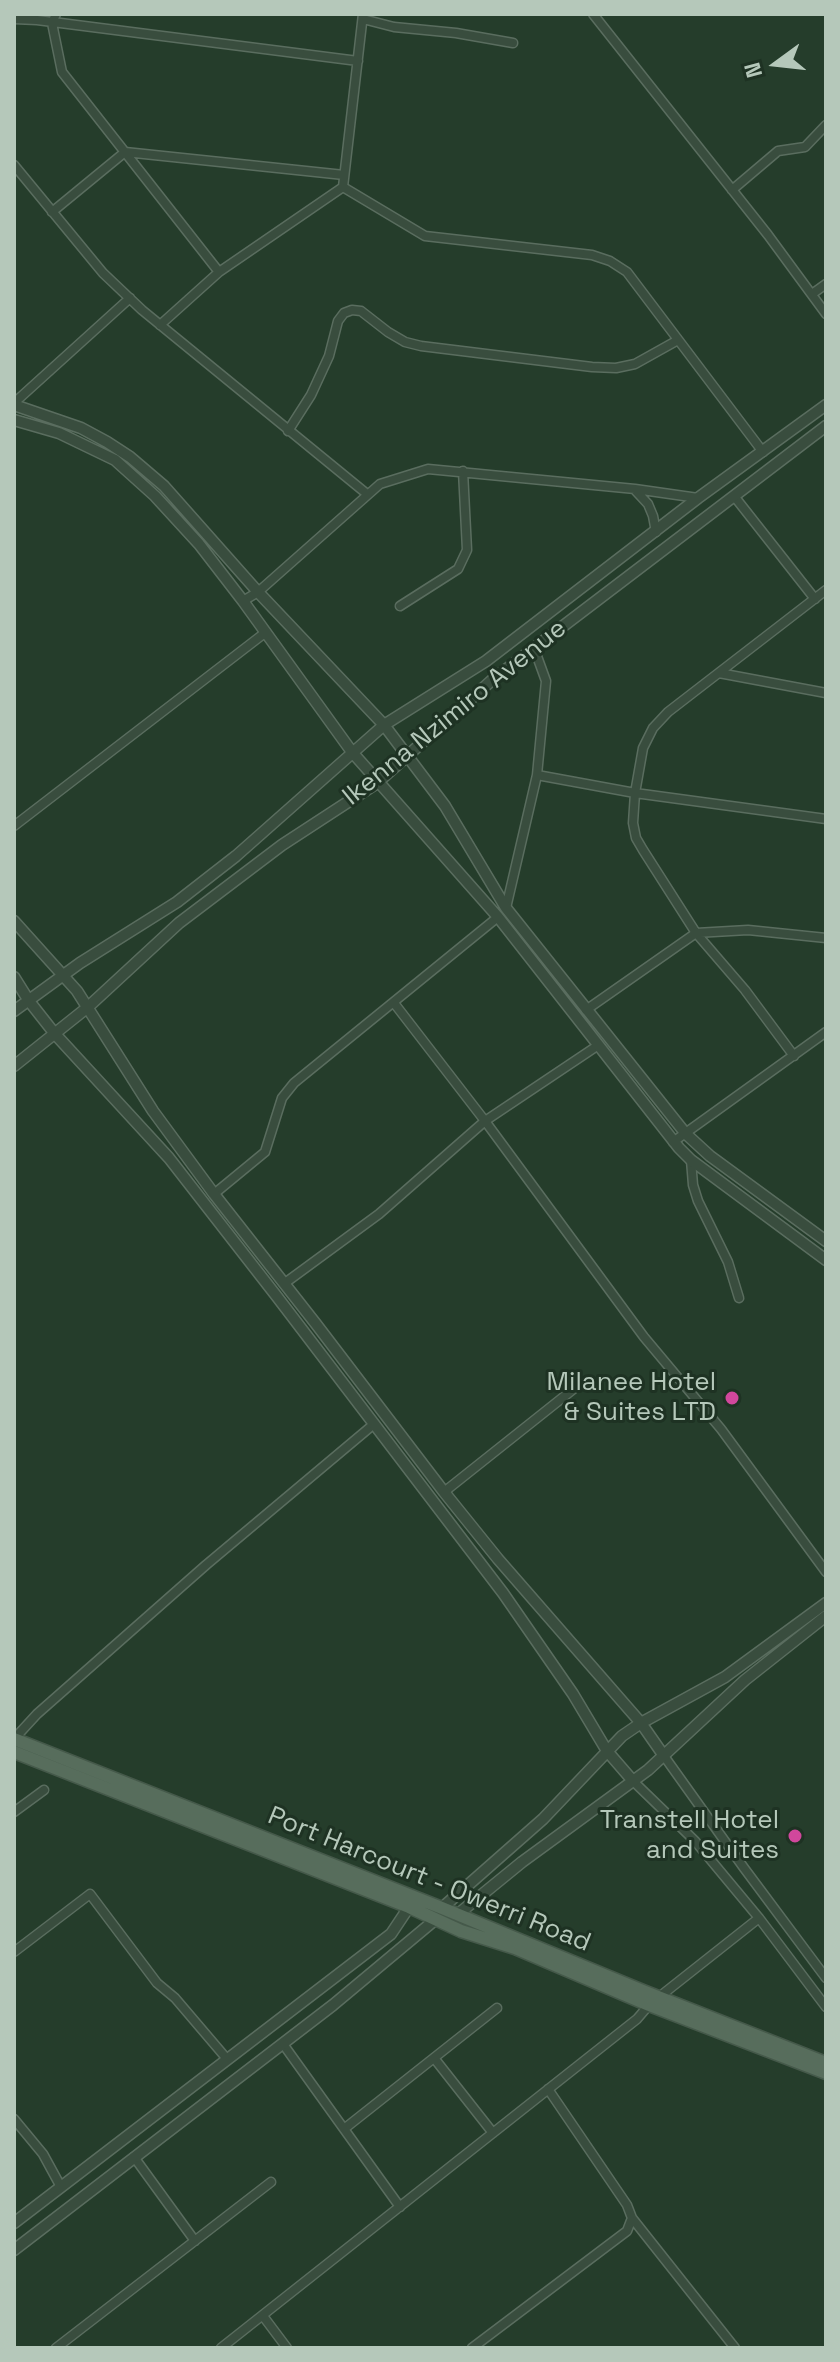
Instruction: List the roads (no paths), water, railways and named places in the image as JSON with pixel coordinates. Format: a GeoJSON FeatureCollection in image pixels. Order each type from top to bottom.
{"type":"FeatureCollection","features":[{"type":"Feature","properties":{"kind":"main road","name":"Port Harcourt - Owerri Road"},"geometry":{"type":"LineString","coordinates":[[14,1739],[439,1913],[461,1931],[826,2063]]}},
{"type":"Feature","properties":{"kind":"main road","name":"Port Harcourt - Owerri Road"},"geometry":{"type":"LineString","coordinates":[[14,1752],[409,1907],[457,1915],[826,2073]]}},
{"type":"Feature","properties":{"kind":"street"},"geometry":{"type":"LineString","coordinates":[[593,14],[826,314]]}},
{"type":"Feature","properties":{"kind":"street"},"geometry":{"type":"LineString","coordinates":[[343,187],[363,17],[394,27],[513,43]]}},
{"type":"Feature","properties":{"kind":"street"},"geometry":{"type":"LineString","coordinates":[[14,19],[54,19],[358,61]]}},
{"type":"Feature","properties":{"kind":"street"},"geometry":{"type":"LineString","coordinates":[[54,19],[62,72],[219,272]]}},
{"type":"Feature","properties":{"kind":"street"},"geometry":{"type":"LineString","coordinates":[[732,190],[778,151],[805,147],[826,125]]}},
{"type":"Feature","properties":{"kind":"street"},"geometry":{"type":"LineString","coordinates":[[52,212],[125,152],[344,175]]}},
{"type":"Feature","properties":{"kind":"street"},"geometry":{"type":"LineString","coordinates":[[14,165],[103,273],[160,325],[367,494]]}},
{"type":"Feature","properties":{"kind":"street"},"geometry":{"type":"LineString","coordinates":[[160,325],[219,272],[343,187]]}},
{"type":"Feature","properties":{"kind":"street"},"geometry":{"type":"LineString","coordinates":[[343,187],[425,236],[592,255],[610,261],[627,272],[763,452]]}},
{"type":"Feature","properties":{"kind":"street"},"geometry":{"type":"LineString","coordinates":[[812,294],[826,284]]}},
{"type":"Feature","properties":{"kind":"street"},"geometry":{"type":"LineString","coordinates":[[130,298],[14,404],[81,428],[130,457],[164,486],[258,592],[384,725],[445,806],[506,908],[686,1134],[710,1156],[826,1241]]}},
{"type":"Feature","properties":{"kind":"street"},"geometry":{"type":"LineString","coordinates":[[288,431],[311,395],[329,356],[338,321],[344,313],[352,310],[361,311],[405,342],[421,346],[592,367],[616,368],[635,364],[678,340]]}},
{"type":"Feature","properties":{"kind":"street","name":"Ikenna Nzimiro Avenue"},"geometry":{"type":"LineString","coordinates":[[14,1011],[63,975],[177,902],[236,856],[384,725],[486,661],[698,498],[826,405]]}},
{"type":"Feature","properties":{"kind":"street"},"geometry":{"type":"LineString","coordinates":[[14,420],[59,433],[115,460],[155,496],[199,544],[243,601],[352,752],[498,917],[673,1142],[691,1160],[826,1260]]}},
{"type":"Feature","properties":{"kind":"street","name":"Ikenna Nzimiro Avenue"},"geometry":{"type":"LineString","coordinates":[[14,1066],[88,1007],[179,923],[282,845],[377,783],[491,681],[826,426]]}},
{"type":"Feature","properties":{"kind":"street"},"geometry":{"type":"LineString","coordinates":[[243,601],[258,592],[380,484],[428,469],[698,498]]}},
{"type":"Feature","properties":{"kind":"street"},"geometry":{"type":"LineString","coordinates":[[400,606],[458,569],[467,550],[463,471]]}},
{"type":"Feature","properties":{"kind":"street"},"geometry":{"type":"LineString","coordinates":[[635,489],[648,504],[656,532]]}},
{"type":"Feature","properties":{"kind":"street"},"geometry":{"type":"LineString","coordinates":[[734,496],[815,599]]}},
{"type":"Feature","properties":{"kind":"street"},"geometry":{"type":"LineString","coordinates":[[794,1056],[745,990],[696,933],[636,838],[633,823],[635,793],[643,748],[653,728],[668,712],[826,590]]}},
{"type":"Feature","properties":{"kind":"street"},"geometry":{"type":"LineString","coordinates":[[14,826],[266,632]]}},
{"type":"Feature","properties":{"kind":"street"},"geometry":{"type":"LineString","coordinates":[[506,908],[537,775],[546,681],[534,648]]}},
{"type":"Feature","properties":{"kind":"street"},"geometry":{"type":"LineString","coordinates":[[719,673],[826,693]]}},
{"type":"Feature","properties":{"kind":"street"},"geometry":{"type":"LineString","coordinates":[[537,775],[635,793],[826,819]]}},
{"type":"Feature","properties":{"kind":"street"},"geometry":{"type":"LineString","coordinates":[[214,1194],[265,1152],[282,1098],[294,1083],[498,917]]}},
{"type":"Feature","properties":{"kind":"street"},"geometry":{"type":"LineString","coordinates":[[14,921],[88,1007],[145,1100],[444,1492],[508,1571],[641,1723],[826,1978]]}},
{"type":"Feature","properties":{"kind":"street"},"geometry":{"type":"LineString","coordinates":[[586,1010],[696,933],[748,930],[826,938]]}},
{"type":"Feature","properties":{"kind":"street"},"geometry":{"type":"LineString","coordinates":[[14,977],[55,1034],[169,1158],[374,1424],[503,1593],[573,1694],[607,1751],[695,1841],[759,1918],[826,2007]]}},
{"type":"Feature","properties":{"kind":"street"},"geometry":{"type":"LineString","coordinates":[[394,1003],[644,1337],[721,1429],[826,1572]]}},
{"type":"Feature","properties":{"kind":"street"},"geometry":{"type":"LineString","coordinates":[[673,1142],[826,1032]]}},
{"type":"Feature","properties":{"kind":"street"},"geometry":{"type":"LineString","coordinates":[[285,1283],[379,1214],[485,1121],[597,1046]]}},
{"type":"Feature","properties":{"kind":"street"},"geometry":{"type":"LineString","coordinates":[[691,1160],[698,1201],[728,1262],[739,1298]]}},
{"type":"Feature","properties":{"kind":"street"},"geometry":{"type":"LineString","coordinates":[[444,1492],[576,1387]]}},
{"type":"Feature","properties":{"kind":"street"},"geometry":{"type":"LineString","coordinates":[[14,1739],[37,1714],[206,1565],[374,1424]]}},
{"type":"Feature","properties":{"kind":"street"},"geometry":{"type":"LineString","coordinates":[[14,2250],[333,2005],[543,1819],[622,1736],[725,1677],[826,1603]]}},
{"type":"Feature","properties":{"kind":"street"},"geometry":{"type":"LineString","coordinates":[[457,1915],[522,1862],[633,1781],[745,1680],[825,1619]]}},
{"type":"Feature","properties":{"kind":"street"},"geometry":{"type":"LineString","coordinates":[[14,1812],[44,1790]]}},
{"type":"Feature","properties":{"kind":"street"},"geometry":{"type":"LineString","coordinates":[[14,1952],[90,1894],[157,1983],[175,1998],[227,2059]]}},
{"type":"Feature","properties":{"kind":"street"},"geometry":{"type":"LineString","coordinates":[[14,2223],[391,1934],[409,1907]]}},
{"type":"Feature","properties":{"kind":"street"},"geometry":{"type":"LineString","coordinates":[[221,2348],[637,2019],[759,1918]]}},
{"type":"Feature","properties":{"kind":"street"},"geometry":{"type":"LineString","coordinates":[[344,2129],[497,2008]]}},
{"type":"Feature","properties":{"kind":"street"},"geometry":{"type":"LineString","coordinates":[[283,2044],[400,2207]]}},
{"type":"Feature","properties":{"kind":"street"},"geometry":{"type":"LineString","coordinates":[[434,2058],[493,2133]]}},
{"type":"Feature","properties":{"kind":"street"},"geometry":{"type":"LineString","coordinates":[[548,2089],[627,2205],[632,2218],[735,2348]]}},
{"type":"Feature","properties":{"kind":"street"},"geometry":{"type":"LineString","coordinates":[[14,2119],[43,2154],[61,2187]]}},
{"type":"Feature","properties":{"kind":"street"},"geometry":{"type":"LineString","coordinates":[[134,2157],[195,2241]]}},
{"type":"Feature","properties":{"kind":"street"},"geometry":{"type":"LineString","coordinates":[[56,2348],[271,2182]]}},
{"type":"Feature","properties":{"kind":"street"},"geometry":{"type":"LineString","coordinates":[[472,2348],[627,2231],[632,2218]]}},
{"type":"Feature","properties":{"kind":"street"},"geometry":{"type":"LineString","coordinates":[[263,2316],[287,2348]]}},
{"type":"Feature","properties":{"kind":"place","name":"Milanee Hotel & Suites LTD"},"geometry":{"type":"Point","coordinates":[732,1398]}},
{"type":"Feature","properties":{"kind":"place","name":"Transtell Hotel and Suites"},"geometry":{"type":"Point","coordinates":[795,1836]}}]}
